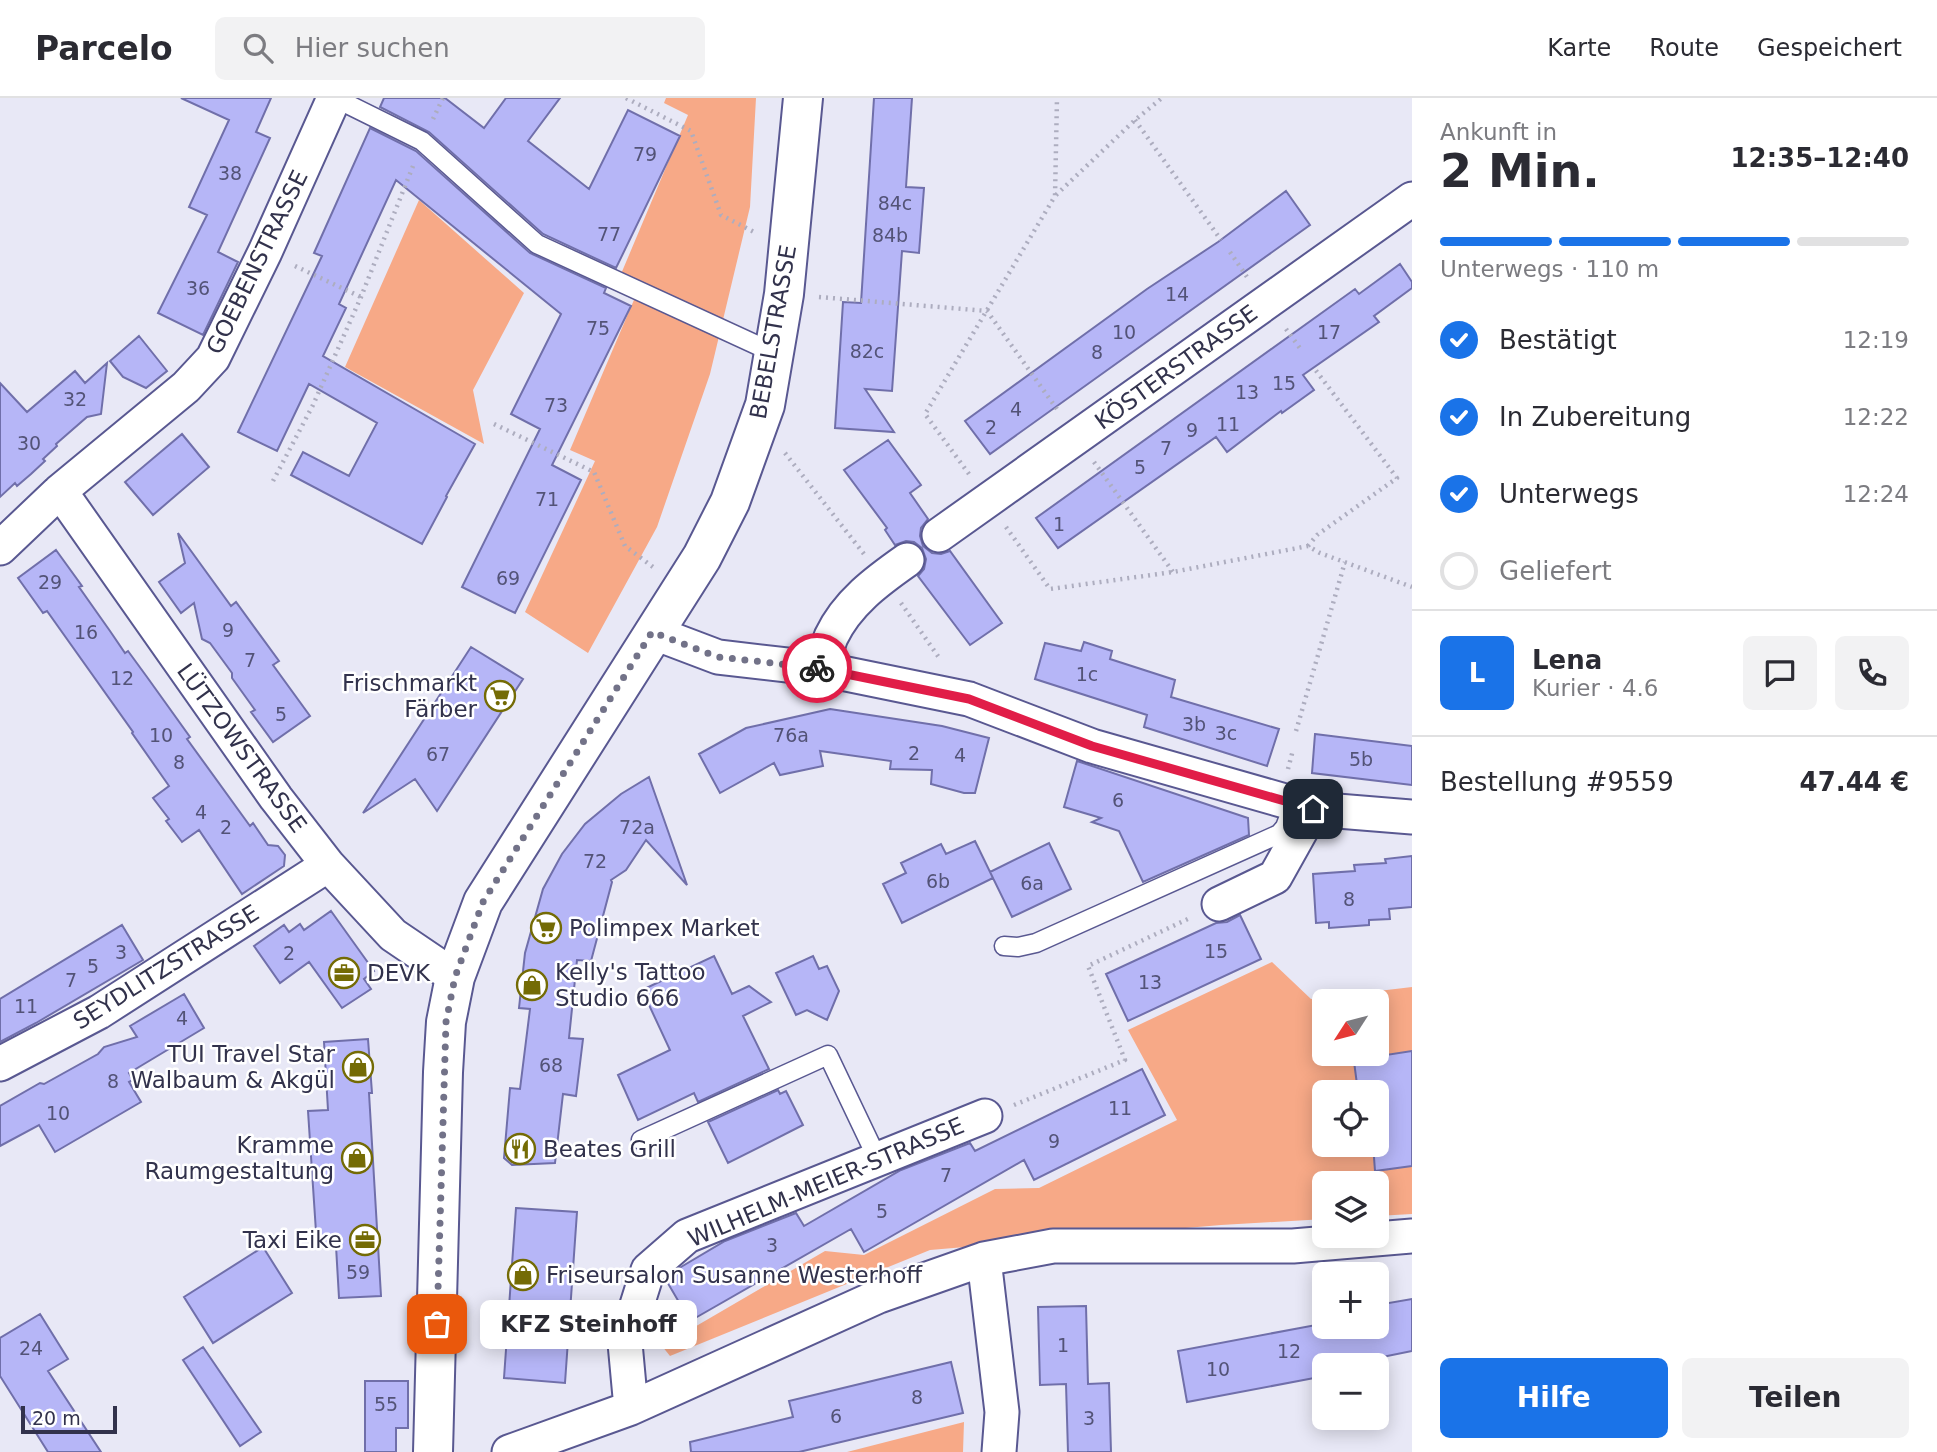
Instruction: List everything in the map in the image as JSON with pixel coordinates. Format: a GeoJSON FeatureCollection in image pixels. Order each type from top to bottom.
{"type":"FeatureCollection","features":[{"type":"Feature","properties":{"kind":"main road","name":"BEBELSTRASSE"},"geometry":{"type":"LineString","coordinates":[[433,1452],[443,1072],[446,1022],[455,977],[483,902],[702,557],[730,502],[760,421],[774,353],[783,294],[803,98]]}},
{"type":"Feature","properties":{"kind":"street","name":"GOEBENSTRASSE"},"geometry":{"type":"LineString","coordinates":[[0,548],[60,491],[186,387],[212,358],[265,252],[335,98]]}},
{"type":"Feature","properties":{"kind":"street","name":"KÖSTERSTRASSE"},"geometry":{"type":"LineString","coordinates":[[939,536],[1412,199]]}},
{"type":"Feature","properties":{"kind":"street","name":"LÜTZOWSTRASSE"},"geometry":{"type":"LineString","coordinates":[[60,491],[276,798],[328,865],[393,934],[455,977]]}},
{"type":"Feature","properties":{"kind":"street"},"geometry":{"type":"LineString","coordinates":[[822,669],[831,638],[853,603],[882,577],[907,560]]}},
{"type":"Feature","properties":{"kind":"street"},"geometry":{"type":"LineString","coordinates":[[652,632],[718,657],[822,669],[969,699],[1092,746],[1303,807],[1412,817]]}},
{"type":"Feature","properties":{"kind":"street"},"geometry":{"type":"LineString","coordinates":[[1219,904],[1275,877],[1303,807]]}},
{"type":"Feature","properties":{"kind":"street","name":"SEYDLITZSTRASSE"},"geometry":{"type":"LineString","coordinates":[[0,1064],[99,1012],[328,865]]}},
{"type":"Feature","properties":{"kind":"street","name":"WILHELM-MEIER-STRASSE"},"geometry":{"type":"LineString","coordinates":[[631,1408],[625,1343],[648,1270],[687,1236],[985,1116]]}},
{"type":"Feature","properties":{"kind":"street"},"geometry":{"type":"LineString","coordinates":[[509,1452],[631,1408],[879,1296],[984,1259],[1053,1246],[1293,1246],[1412,1236]]}},
{"type":"Feature","properties":{"kind":"street"},"geometry":{"type":"LineString","coordinates":[[984,1259],[1002,1412],[999,1452]]}},
{"type":"Feature","properties":{"kind":"lane"},"geometry":{"type":"LineString","coordinates":[[335,98],[422,141],[537,244],[774,353]]}},
{"type":"Feature","properties":{"kind":"lane"},"geometry":{"type":"LineString","coordinates":[[1004,946],[1018,947],[1036,943],[1279,834],[1303,807]]}},
{"type":"Feature","properties":{"kind":"lane"},"geometry":{"type":"LineString","coordinates":[[642,1140],[828,1055],[878,1160]]}},
{"type":"Feature","properties":{"kind":"path"},"geometry":{"type":"LineString","coordinates":[[273,481],[313,405],[361,297],[422,141],[443,98]]}},
{"type":"Feature","properties":{"kind":"path"},"geometry":{"type":"LineString","coordinates":[[626,98],[691,131],[721,215],[788,250]]}},
{"type":"Feature","properties":{"kind":"path"},"geometry":{"type":"LineString","coordinates":[[1055,195],[1135,120],[1163,98]]}},
{"type":"Feature","properties":{"kind":"path"},"geometry":{"type":"LineString","coordinates":[[1135,120],[1222,240]]}},
{"type":"Feature","properties":{"kind":"path"},"geometry":{"type":"LineString","coordinates":[[265,252],[361,297]]}},
{"type":"Feature","properties":{"kind":"path"},"geometry":{"type":"LineString","coordinates":[[783,294],[987,311]]}},
{"type":"Feature","properties":{"kind":"path"},"geometry":{"type":"LineString","coordinates":[[1308,546],[1317,535],[1397,478],[1314,368]]}},
{"type":"Feature","properties":{"kind":"path"},"geometry":{"type":"LineString","coordinates":[[494,424],[594,472],[625,546],[681,588]]}},
{"type":"Feature","properties":{"kind":"path"},"geometry":{"type":"LineString","coordinates":[[1296,732],[1345,562]]}},
{"type":"Feature","properties":{"kind":"path"},"geometry":{"type":"LineString","coordinates":[[985,1116],[1125,1060],[1088,966],[1219,904]]}},
{"type":"Feature","properties":{"kind":"shaded area"},"geometry":{"type":"Polygon","coordinates":[[[666,98],[756,98],[750,207],[710,374],[657,527],[588,653],[525,612],[595,461],[570,450],[642,281],[621,274],[688,115],[664,103],[666,98]]]}},
{"type":"Feature","properties":{"kind":"shaded area"},"geometry":{"type":"Polygon","coordinates":[[[419,200],[524,293],[473,390],[484,444],[345,367],[419,200]]]}},
{"type":"Feature","properties":{"kind":"shaded area"},"geometry":{"type":"Polygon","coordinates":[[[1272,962],[1312,999],[1312,1066],[1390,1066],[1390,990],[1412,987],[1412,1214],[1389,1215],[1389,1171],[1312,1171],[1312,1220],[930,1250],[670,1356],[662,1346],[825,1251],[864,1255],[995,1189],[1039,1188],[1177,1120],[1128,1030],[1272,962]]]}},
{"type":"Feature","properties":{"kind":"shaded area"},"geometry":{"type":"Polygon","coordinates":[[[964,1422],[963,1452],[847,1452],[964,1422]]]}},
{"type":"Feature","properties":{"kind":"building"},"geometry":{"type":"Polygon","coordinates":[[[181,98],[271,98],[256,132],[270,138],[218,252],[238,262],[203,335],[158,313],[207,215],[189,207],[229,120],[181,98]]]}},
{"type":"Feature","properties":{"kind":"building"},"geometry":{"type":"Polygon","coordinates":[[[384,98],[445,98],[484,128],[506,98],[560,98],[528,141],[589,189],[628,110],[680,136],[616,268],[543,234],[429,132],[380,107],[384,98]]]}},
{"type":"Feature","properties":{"kind":"building"},"geometry":{"type":"Polygon","coordinates":[[[874,98],[912,98],[906,187],[924,188],[919,253],[902,251],[892,391],[865,389],[894,432],[835,428],[843,302],[861,303],[874,98]]]}},
{"type":"Feature","properties":{"kind":"building"},"geometry":{"type":"Polygon","coordinates":[[[370,128],[416,151],[530,253],[606,288],[604,293],[631,306],[552,465],[581,480],[515,613],[462,587],[540,429],[511,414],[561,314],[396,180],[339,304],[346,308],[323,356],[475,444],[422,544],[291,475],[303,452],[349,476],[377,423],[309,384],[277,451],[238,432],[322,256],[314,253],[370,128]]]}},
{"type":"Feature","properties":{"kind":"building"},"geometry":{"type":"Polygon","coordinates":[[[1286,191],[1310,225],[990,454],[965,421],[1286,191]]]}},
{"type":"Feature","properties":{"kind":"building"},"geometry":{"type":"Polygon","coordinates":[[[1400,264],[1412,282],[1412,288],[1374,316],[1379,322],[1303,375],[1314,390],[1227,452],[1216,437],[1058,548],[1036,518],[1355,289],[1359,294],[1400,264]]]}},
{"type":"Feature","properties":{"kind":"building"},"geometry":{"type":"Polygon","coordinates":[[[139,336],[167,371],[146,388],[123,377],[110,361],[139,336]]]}},
{"type":"Feature","properties":{"kind":"building"},"geometry":{"type":"Polygon","coordinates":[[[107,363],[101,414],[87,417],[56,444],[43,459],[45,461],[31,474],[17,486],[15,483],[0,497],[0,383],[27,412],[75,371],[85,383],[107,363]]]}},
{"type":"Feature","properties":{"kind":"building"},"geometry":{"type":"Polygon","coordinates":[[[182,434],[209,467],[153,515],[125,482],[182,434]]]}},
{"type":"Feature","properties":{"kind":"building"},"geometry":{"type":"Polygon","coordinates":[[[888,440],[921,485],[910,493],[928,519],[921,528],[923,546],[932,553],[950,551],[1002,623],[970,645],[918,576],[924,569],[926,559],[922,548],[914,542],[906,541],[895,545],[885,530],[887,528],[844,470],[888,440]]]}},
{"type":"Feature","properties":{"kind":"building"},"geometry":{"type":"Polygon","coordinates":[[[178,533],[231,606],[236,602],[279,661],[273,665],[310,716],[273,742],[251,712],[255,710],[232,678],[232,673],[210,643],[202,639],[194,603],[181,613],[159,582],[185,563],[178,533]]]}},
{"type":"Feature","properties":{"kind":"building"},"geometry":{"type":"Polygon","coordinates":[[[56,550],[125,653],[128,651],[147,677],[190,737],[187,739],[250,826],[253,823],[268,845],[278,846],[285,855],[284,866],[242,894],[199,830],[182,842],[166,821],[169,819],[153,798],[169,786],[47,611],[43,613],[18,578],[56,550]]]}},
{"type":"Feature","properties":{"kind":"building"},"geometry":{"type":"Polygon","coordinates":[[[1084,642],[1112,651],[1110,659],[1175,680],[1171,697],[1279,729],[1267,766],[1144,727],[1147,715],[1035,679],[1045,643],[1081,651],[1084,642]]]}},
{"type":"Feature","properties":{"kind":"building"},"geometry":{"type":"Polygon","coordinates":[[[471,647],[523,679],[437,811],[415,779],[363,813],[471,647]]]}},
{"type":"Feature","properties":{"kind":"building"},"geometry":{"type":"Polygon","coordinates":[[[830,709],[942,726],[989,738],[975,793],[964,793],[931,784],[932,770],[890,769],[891,761],[820,751],[823,766],[780,775],[774,763],[720,793],[699,754],[746,728],[830,709]]]}},
{"type":"Feature","properties":{"kind":"building"},"geometry":{"type":"Polygon","coordinates":[[[1315,734],[1412,746],[1412,785],[1312,773],[1315,734]]]}},
{"type":"Feature","properties":{"kind":"building"},"geometry":{"type":"Polygon","coordinates":[[[1077,761],[1248,818],[1249,835],[1143,882],[1119,831],[1092,822],[1101,818],[1064,807],[1077,761]]]}},
{"type":"Feature","properties":{"kind":"building"},"geometry":{"type":"Polygon","coordinates":[[[649,777],[687,885],[646,840],[626,870],[611,880],[591,961],[577,960],[569,1038],[583,1039],[576,1096],[563,1094],[555,1163],[512,1165],[504,1158],[510,1088],[520,1089],[530,1009],[519,1008],[525,953],[543,889],[562,854],[585,824],[621,794],[649,777]]]}},
{"type":"Feature","properties":{"kind":"building"},"geometry":{"type":"Polygon","coordinates":[[[975,841],[993,878],[902,923],[883,884],[906,873],[901,863],[941,844],[946,854],[975,841]]]}},
{"type":"Feature","properties":{"kind":"building"},"geometry":{"type":"Polygon","coordinates":[[[1049,843],[1071,889],[1012,917],[990,872],[1049,843]]]}},
{"type":"Feature","properties":{"kind":"building"},"geometry":{"type":"Polygon","coordinates":[[[1412,856],[1412,907],[1389,909],[1390,919],[1369,920],[1369,925],[1329,928],[1329,922],[1316,923],[1313,874],[1355,871],[1354,865],[1386,863],[1385,859],[1412,856]]]}},
{"type":"Feature","properties":{"kind":"building"},"geometry":{"type":"Polygon","coordinates":[[[331,911],[374,971],[364,979],[371,989],[342,1008],[309,962],[280,983],[254,946],[284,925],[289,932],[300,924],[304,930],[331,911]]]}},
{"type":"Feature","properties":{"kind":"building"},"geometry":{"type":"Polygon","coordinates":[[[1240,915],[1261,959],[1128,1021],[1106,974],[1216,923],[1227,922],[1240,915]]]}},
{"type":"Feature","properties":{"kind":"building"},"geometry":{"type":"Polygon","coordinates":[[[122,925],[143,960],[0,1042],[0,999],[122,925]]]}},
{"type":"Feature","properties":{"kind":"building"},"geometry":{"type":"Polygon","coordinates":[[[714,956],[732,994],[749,986],[771,1002],[743,1016],[769,1069],[698,1102],[694,1093],[638,1120],[618,1075],[670,1050],[642,990],[714,956]]]}},
{"type":"Feature","properties":{"kind":"building"},"geometry":{"type":"Polygon","coordinates":[[[813,956],[819,969],[827,966],[839,991],[827,1020],[807,1010],[796,1015],[776,973],[813,956]]]}},
{"type":"Feature","properties":{"kind":"building"},"geometry":{"type":"Polygon","coordinates":[[[184,994],[204,1028],[129,1073],[133,1080],[129,1082],[141,1102],[55,1152],[39,1125],[0,1146],[0,1106],[98,1054],[104,1047],[137,1037],[130,1026],[184,994]]]}},
{"type":"Feature","properties":{"kind":"building"},"geometry":{"type":"Polygon","coordinates":[[[368,1039],[381,1296],[339,1298],[336,1246],[317,1247],[308,1111],[328,1110],[324,1042],[368,1039]]]}},
{"type":"Feature","properties":{"kind":"building"},"geometry":{"type":"Polygon","coordinates":[[[1412,1051],[1412,1166],[1375,1171],[1374,1157],[1389,1157],[1389,1080],[1356,1080],[1355,1066],[1390,1066],[1390,1054],[1412,1051]]]}},
{"type":"Feature","properties":{"kind":"building"},"geometry":{"type":"Polygon","coordinates":[[[1142,1069],[1165,1115],[1034,1180],[1024,1160],[864,1252],[851,1229],[690,1321],[666,1280],[681,1267],[725,1241],[796,1213],[804,1226],[901,1170],[970,1143],[975,1151],[1142,1069]]]}},
{"type":"Feature","properties":{"kind":"building"},"geometry":{"type":"Polygon","coordinates":[[[778,1090],[780,1094],[786,1091],[803,1125],[728,1163],[708,1122],[778,1090]]]}},
{"type":"Feature","properties":{"kind":"building"},"geometry":{"type":"Polygon","coordinates":[[[516,1208],[577,1212],[565,1383],[504,1378],[516,1208]]]}},
{"type":"Feature","properties":{"kind":"building"},"geometry":{"type":"Polygon","coordinates":[[[263,1247],[292,1293],[213,1343],[184,1297],[263,1247]]]}},
{"type":"Feature","properties":{"kind":"building"},"geometry":{"type":"Polygon","coordinates":[[[1412,1299],[1412,1351],[1389,1356],[1389,1353],[1312,1353],[1312,1378],[1187,1402],[1178,1351],[1312,1326],[1312,1339],[1389,1339],[1389,1303],[1412,1299]]]}},
{"type":"Feature","properties":{"kind":"building"},"geometry":{"type":"Polygon","coordinates":[[[1086,1306],[1088,1384],[1109,1383],[1111,1452],[1068,1452],[1066,1384],[1040,1385],[1038,1307],[1086,1306]]]}},
{"type":"Feature","properties":{"kind":"building"},"geometry":{"type":"Polygon","coordinates":[[[40,1314],[68,1359],[48,1371],[101,1452],[48,1452],[0,1376],[0,1338],[40,1314]]]}},
{"type":"Feature","properties":{"kind":"building"},"geometry":{"type":"Polygon","coordinates":[[[203,1347],[261,1432],[240,1446],[183,1360],[203,1347]]]}},
{"type":"Feature","properties":{"kind":"building"},"geometry":{"type":"Polygon","coordinates":[[[951,1362],[963,1413],[799,1452],[691,1452],[690,1442],[793,1417],[789,1401],[951,1362]]]}},
{"type":"Feature","properties":{"kind":"building"},"geometry":{"type":"Polygon","coordinates":[[[365,1381],[408,1381],[408,1428],[396,1428],[396,1452],[365,1452],[365,1381]]]}},
{"type":"Feature","properties":{"kind":"way so far"},"geometry":{"type":"LineString","coordinates":[[437,1324],[446,1022],[455,977],[483,902],[652,632],[718,657],[817,668]]}},
{"type":"Feature","properties":{"kind":"place","name":"Frischmarkt Färber"},"geometry":{"type":"Point","coordinates":[500,696]}},
{"type":"Feature","properties":{"kind":"place","name":"Polimpex Market"},"geometry":{"type":"Point","coordinates":[546,928]}},
{"type":"Feature","properties":{"kind":"place","name":"DEVK"},"geometry":{"type":"Point","coordinates":[344,973]}},
{"type":"Feature","properties":{"kind":"place","name":"Kelly's Tattoo Studio 666"},"geometry":{"type":"Point","coordinates":[532,985]}},
{"type":"Feature","properties":{"kind":"place","name":"TUI Travel Star Walbaum & Akgül"},"geometry":{"type":"Point","coordinates":[358,1067]}},
{"type":"Feature","properties":{"kind":"place","name":"Beates Grill"},"geometry":{"type":"Point","coordinates":[520,1149]}},
{"type":"Feature","properties":{"kind":"place","name":"Kramme Raumgestaltung"},"geometry":{"type":"Point","coordinates":[357,1158]}},
{"type":"Feature","properties":{"kind":"place","name":"Taxi Eike"},"geometry":{"type":"Point","coordinates":[365,1240]}},
{"type":"Feature","properties":{"kind":"place","name":"Friseursalon Susanne Westerhoff"},"geometry":{"type":"Point","coordinates":[523,1275]}},
{"type":"Feature","properties":{"kind":"place","name":"KFZ Steinhoff"},"geometry":{"type":"Point","coordinates":[437,1324]}},
{"type":"Feature","properties":{"kind":"route"},"geometry":{"type":"LineString","coordinates":[[817,668],[969,699],[1092,746],[1313,809]]}}]}
